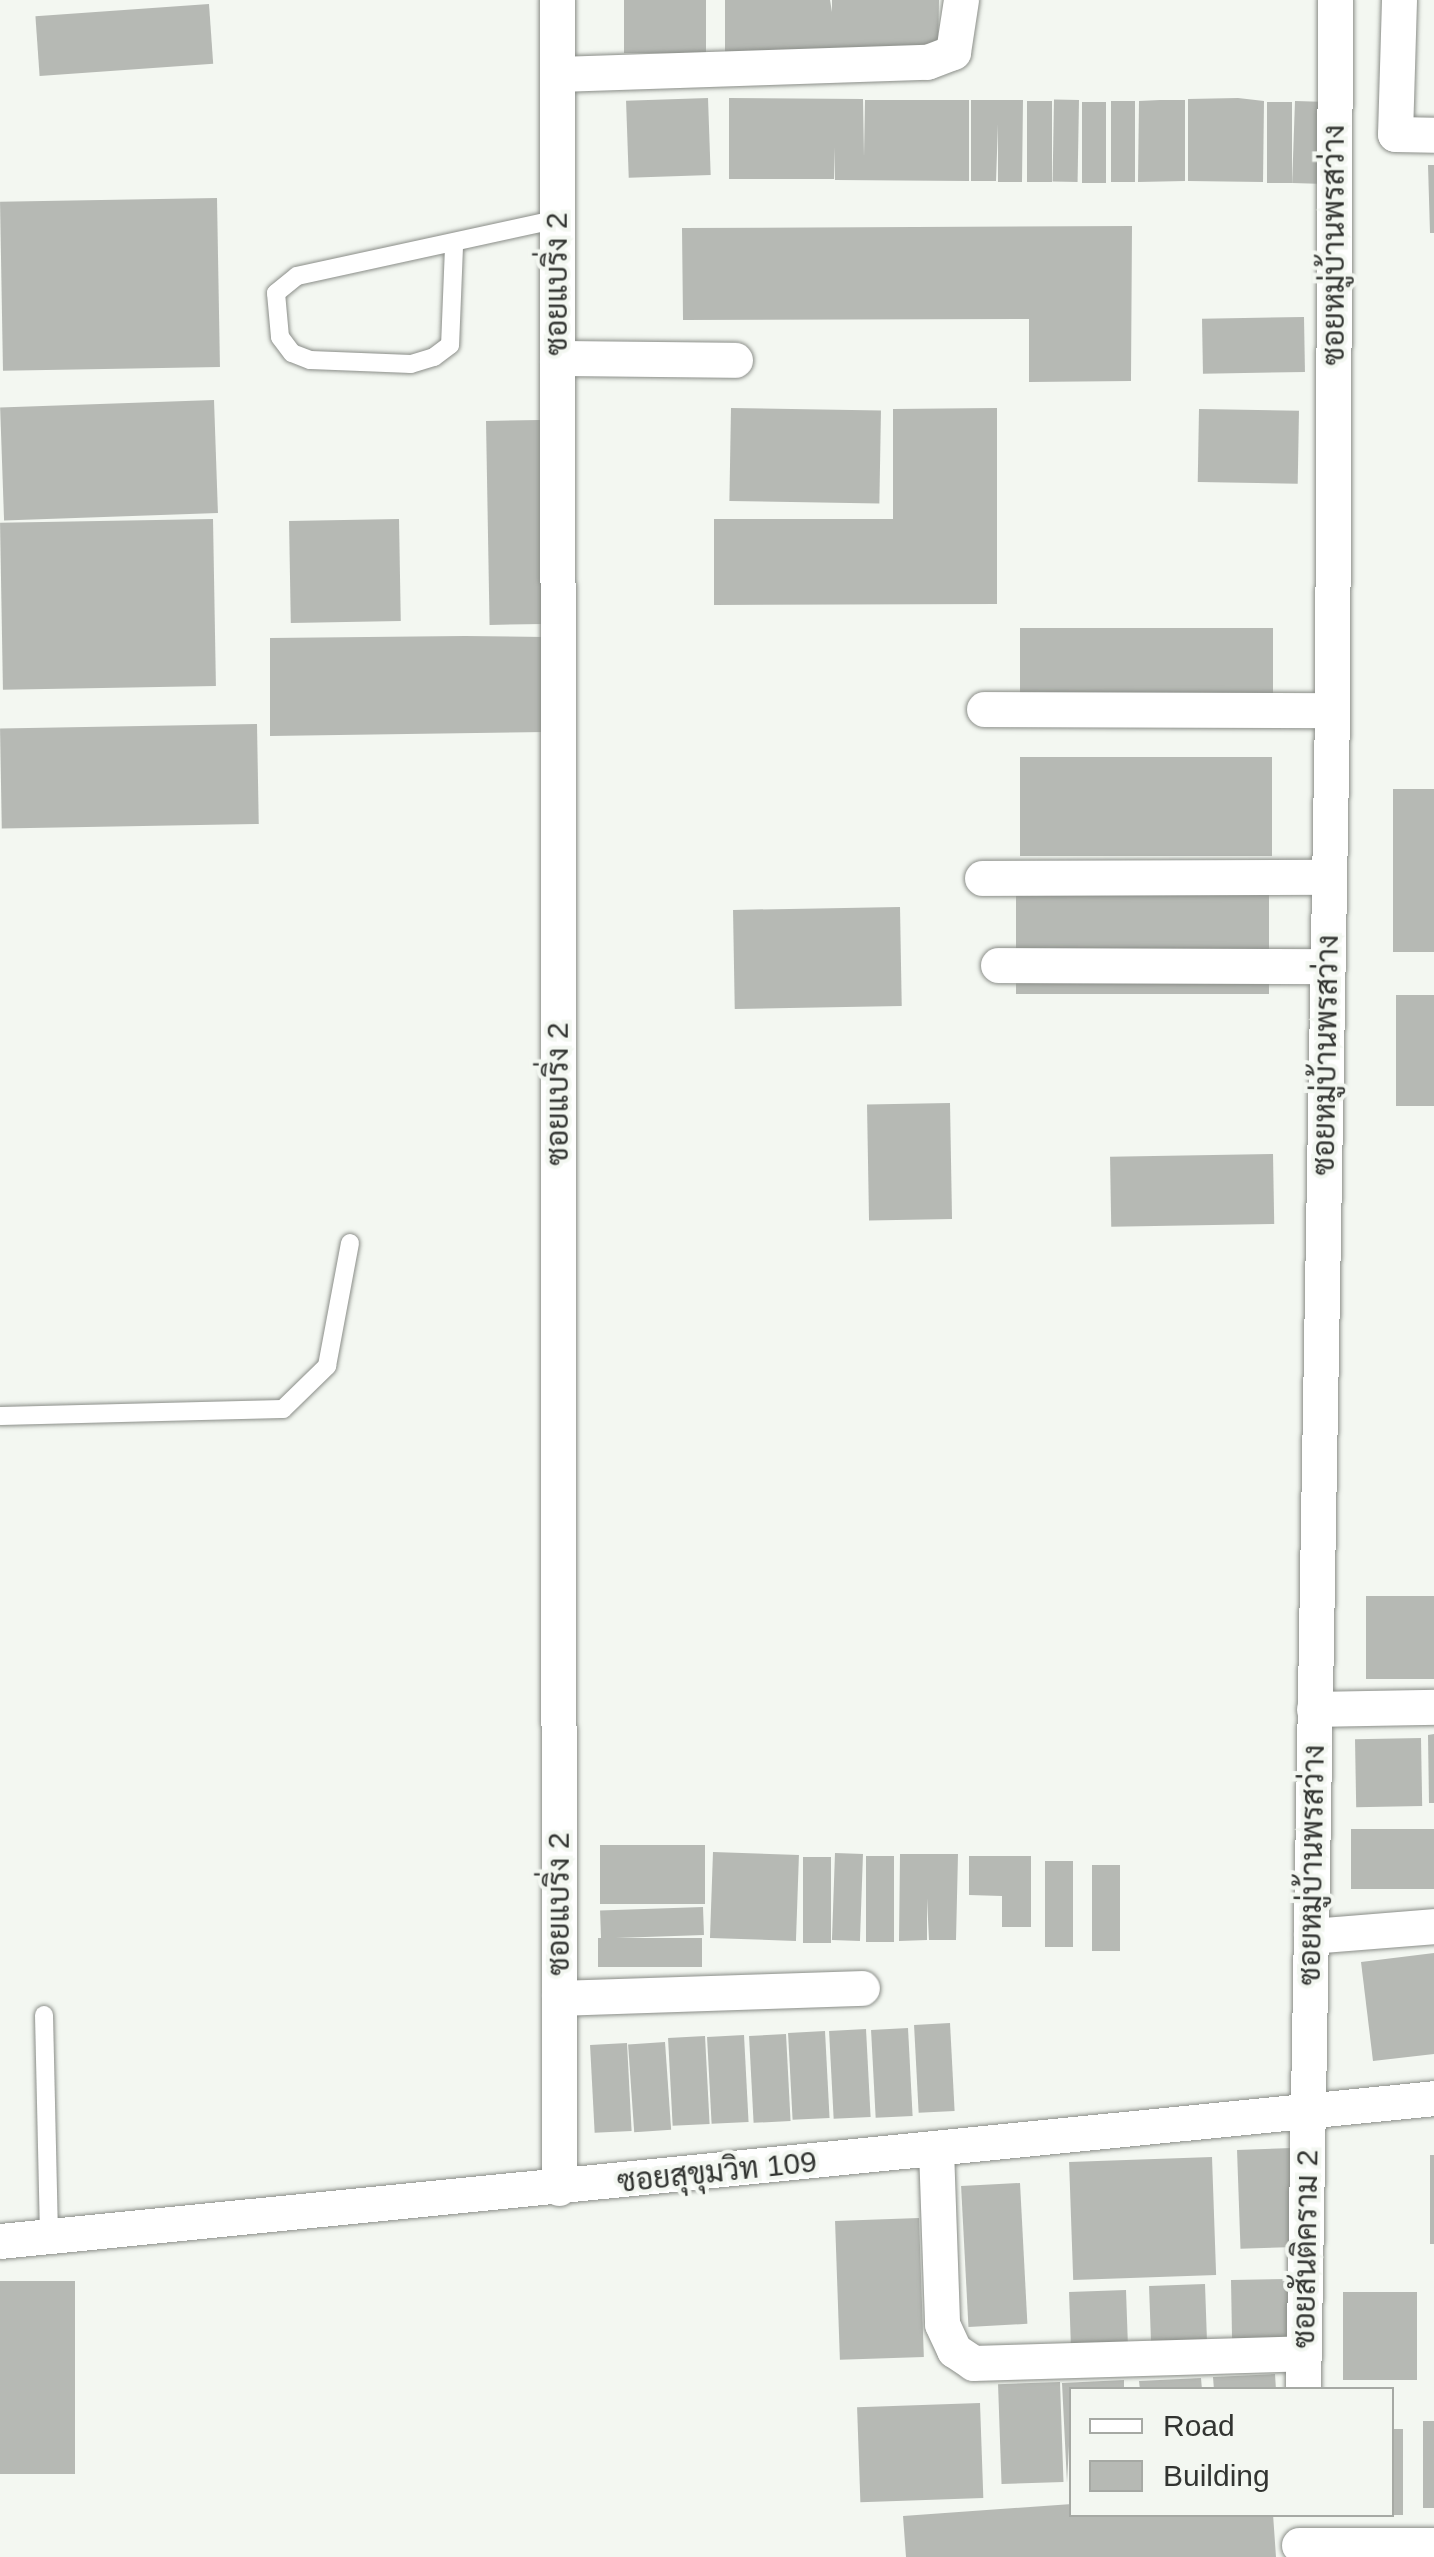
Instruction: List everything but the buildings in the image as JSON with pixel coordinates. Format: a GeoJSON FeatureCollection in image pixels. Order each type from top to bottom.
{"type":"FeatureCollection","features":[{"type":"Feature","properties":{"kind":"street","name":"ซอยแบริ่ง 2"},"geometry":{"type":"LineString","coordinates":[[558,0],[559,2188]]}},
{"type":"Feature","properties":{"kind":"street"},"geometry":{"type":"LineString","coordinates":[[558,74],[927,62],[952,52],[961,0]]}},
{"type":"Feature","properties":{"kind":"street","name":"ซอยหมู่บ้านพรสว่าง"},"geometry":{"type":"LineString","coordinates":[[1310,2110],[1332,710],[1334,0]]}},
{"type":"Feature","properties":{"kind":"street"},"geometry":{"type":"LineString","coordinates":[[1399,0],[1395,134],[1434,136]]}},
{"type":"Feature","properties":{"kind":"street"},"geometry":{"type":"LineString","coordinates":[[558,358],[735,360]]}},
{"type":"Feature","properties":{"kind":"street"},"geometry":{"type":"LineString","coordinates":[[984,710],[1332,710]]}},
{"type":"Feature","properties":{"kind":"street"},"geometry":{"type":"LineString","coordinates":[[982,878],[1329,878]]}},
{"type":"Feature","properties":{"kind":"street"},"geometry":{"type":"LineString","coordinates":[[998,965],[1328,966]]}},
{"type":"Feature","properties":{"kind":"street"},"geometry":{"type":"LineString","coordinates":[[1314,1709],[1434,1707]]}},
{"type":"Feature","properties":{"kind":"street"},"geometry":{"type":"LineString","coordinates":[[1312,1936],[1434,1926]]}},
{"type":"Feature","properties":{"kind":"street"},"geometry":{"type":"LineString","coordinates":[[559,1998],[862,1988]]}},
{"type":"Feature","properties":{"kind":"street","name":"ซอยสุขุมวิท 109"},"geometry":{"type":"LineString","coordinates":[[0,2241],[1434,2098]]}},
{"type":"Feature","properties":{"kind":"street","name":"ซอยสันติคราม 2"},"geometry":{"type":"LineString","coordinates":[[1303,2387],[1310,2110]]}},
{"type":"Feature","properties":{"kind":"street"},"geometry":{"type":"LineString","coordinates":[[936,2149],[942,2324],[954,2350],[974,2363],[1304,2353]]}},
{"type":"Feature","properties":{"kind":"street"},"geometry":{"type":"LineString","coordinates":[[1299,2539],[1434,2545]]}},
{"type":"Feature","properties":{"kind":"lane"},"geometry":{"type":"LineString","coordinates":[[454,246],[450,345],[434,357],[411,364],[310,360],[292,352],[280,338],[276,293],[297,276],[454,246],[558,219]]}},
{"type":"Feature","properties":{"kind":"lane"},"geometry":{"type":"LineString","coordinates":[[0,1416],[283,1409],[327,1366],[350,1244]]}},
{"type":"Feature","properties":{"kind":"lane"},"geometry":{"type":"LineString","coordinates":[[44,2015],[50,2236]]}}]}
